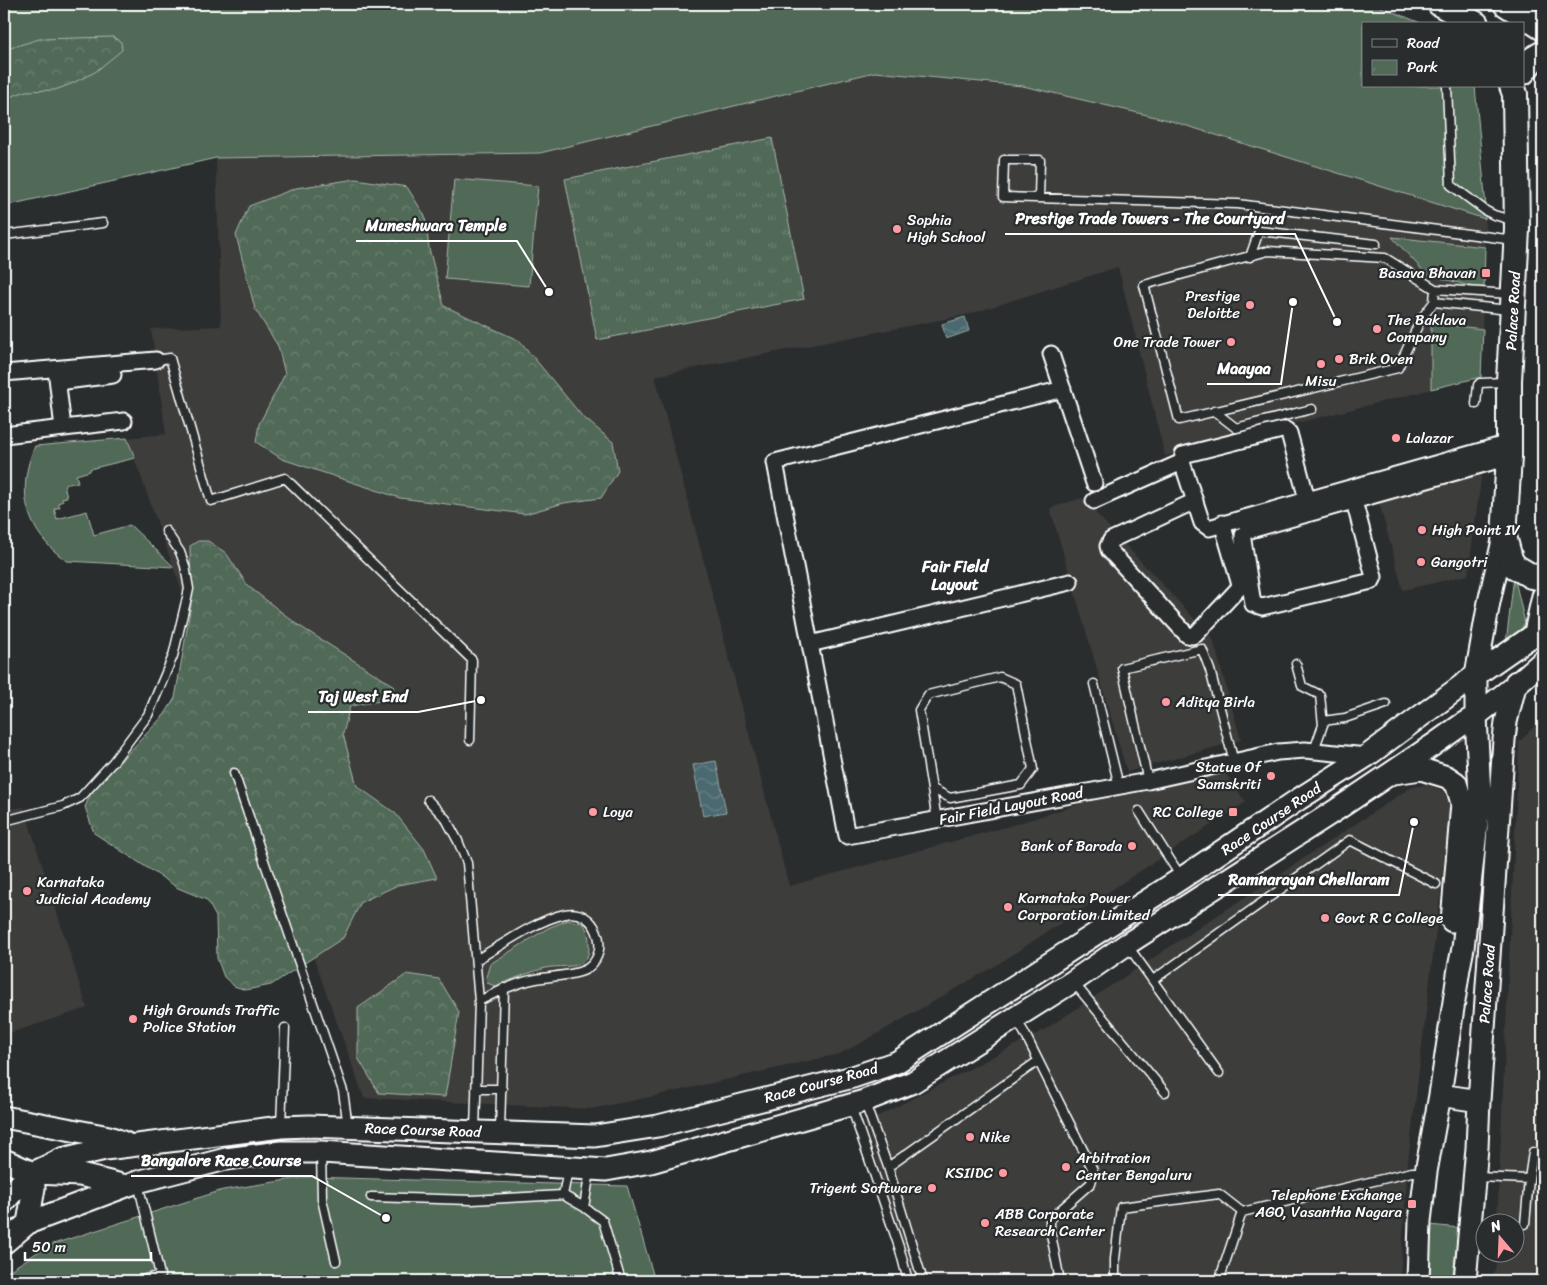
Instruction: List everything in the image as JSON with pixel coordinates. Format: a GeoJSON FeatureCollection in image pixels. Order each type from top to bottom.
{"type":"FeatureCollection","features":[{"type":"Feature","properties":{"kind":"main road"},"geometry":{"type":"LineString","coordinates":[[1440,4],[1475,17]]}},
{"type":"Feature","properties":{"kind":"main road"},"geometry":{"type":"LineString","coordinates":[[1506,4],[1543,28]]}},
{"type":"Feature","properties":{"kind":"main road"},"geometry":{"type":"LineString","coordinates":[[1524,71],[1533,59],[1543,53]]}},
{"type":"Feature","properties":{"kind":"main road","name":"Palace Road"},"geometry":{"type":"LineString","coordinates":[[1418,1281],[1420,1221],[1426,1172],[1463,948],[1480,795],[1476,675],[1489,602],[1504,536],[1509,450],[1509,382],[1516,231],[1515,89]]}},
{"type":"Feature","properties":{"kind":"main road","name":"Palace Road"},"geometry":{"type":"LineString","coordinates":[[1504,536],[1510,559],[1514,566],[1531,576],[1543,578]]}},
{"type":"Feature","properties":{"kind":"main road","name":"Palace Road"},"geometry":{"type":"LineString","coordinates":[[1465,1281],[1504,740],[1513,687],[1539,629],[1543,596]]}},
{"type":"Feature","properties":{"kind":"main road","name":"Race Course Road"},"geometry":{"type":"LineString","coordinates":[[4,1202],[33,1173],[62,1159],[130,1145],[281,1127],[595,1136],[658,1126],[853,1077],[897,1062],[1367,756],[1539,629]]}},
{"type":"Feature","properties":{"kind":"main road","name":"Race Course Road"},"geometry":{"type":"LineString","coordinates":[[4,1243],[28,1223],[132,1184],[226,1159],[281,1152],[321,1152],[606,1170],[651,1162],[858,1103],[913,1082],[1072,982],[1476,716],[1543,661]]}},
{"type":"Feature","properties":{"kind":"main road","name":"Palace Road"},"geometry":{"type":"LineString","coordinates":[[1390,774],[1421,769],[1447,777],[1456,783],[1462,803],[1450,946],[1459,968]]}},
{"type":"Feature","properties":{"kind":"main road"},"geometry":{"type":"LineString","coordinates":[[1440,1095],[1479,1101]]}},
{"type":"Feature","properties":{"kind":"main road"},"geometry":{"type":"LineString","coordinates":[[4,1116],[110,1137],[130,1145]]}},
{"type":"Feature","properties":{"kind":"main road"},"geometry":{"type":"LineString","coordinates":[[4,1160],[33,1173],[34,1188],[28,1223]]}},
{"type":"Feature","properties":{"kind":"main road","name":"Race Course Road"},"geometry":{"type":"LineString","coordinates":[[33,1173],[80,1175],[132,1184]]}},
{"type":"Feature","properties":{"kind":"street"},"geometry":{"type":"LineString","coordinates":[[1051,354],[1094,483]]}},
{"type":"Feature","properties":{"kind":"street"},"geometry":{"type":"LineString","coordinates":[[57,375],[156,360]]}},
{"type":"Feature","properties":{"kind":"street"},"geometry":{"type":"LineString","coordinates":[[4,373],[113,375]]}},
{"type":"Feature","properties":{"kind":"street"},"geometry":{"type":"LineString","coordinates":[[57,375],[64,428]]}},
{"type":"Feature","properties":{"kind":"street","name":"Fair Field Layout Road"},"geometry":{"type":"LineString","coordinates":[[1063,389],[775,462],[847,836],[1148,781],[1278,752],[1314,750],[1367,756]]}},
{"type":"Feature","properties":{"kind":"street"},"geometry":{"type":"LineString","coordinates":[[4,435],[124,421]]}},
{"type":"Feature","properties":{"kind":"street"},"geometry":{"type":"LineString","coordinates":[[1307,499],[1289,433],[1286,430],[1187,454],[1182,462],[1202,523],[1205,527],[1209,528],[1307,499],[1509,450]]}},
{"type":"Feature","properties":{"kind":"street"},"geometry":{"type":"LineString","coordinates":[[1354,501],[1374,577],[1372,581],[1262,607],[1253,604],[1243,535],[1247,531],[1354,501],[1509,450]]}},
{"type":"Feature","properties":{"kind":"street"},"geometry":{"type":"LineString","coordinates":[[1094,501],[1182,462]]}},
{"type":"Feature","properties":{"kind":"street"},"geometry":{"type":"LineString","coordinates":[[1195,501],[1111,540],[1108,546],[1109,550],[1187,635],[1192,636],[1196,634],[1240,585],[1222,524]]}},
{"type":"Feature","properties":{"kind":"street"},"geometry":{"type":"LineString","coordinates":[[810,644],[1070,582]]}},
{"type":"Feature","properties":{"kind":"lane"},"geometry":{"type":"LineString","coordinates":[[1447,88],[1451,184],[1516,231]]}},
{"type":"Feature","properties":{"kind":"lane"},"geometry":{"type":"LineString","coordinates":[[1039,198],[1040,160],[1004,160],[1003,197],[1238,204],[1516,231]]}},
{"type":"Feature","properties":{"kind":"lane"},"geometry":{"type":"LineString","coordinates":[[4,235],[103,223]]}},
{"type":"Feature","properties":{"kind":"lane"},"geometry":{"type":"LineString","coordinates":[[1250,257],[1259,231],[1376,244]]}},
{"type":"Feature","properties":{"kind":"lane"},"geometry":{"type":"LineString","coordinates":[[1434,289],[1434,302],[1421,319],[1398,368],[1179,420],[1144,285],[1268,252],[1385,258],[1434,289],[1514,302]]}},
{"type":"Feature","properties":{"kind":"lane"},"geometry":{"type":"LineString","coordinates":[[1434,302],[1514,302]]}},
{"type":"Feature","properties":{"kind":"lane"},"geometry":{"type":"LineString","coordinates":[[156,360],[170,358],[211,501],[285,478],[472,660],[470,740]]}},
{"type":"Feature","properties":{"kind":"lane"},"geometry":{"type":"LineString","coordinates":[[1476,404],[1478,385],[1509,382]]}},
{"type":"Feature","properties":{"kind":"lane"},"geometry":{"type":"LineString","coordinates":[[1214,411],[1236,428],[1312,409]]}},
{"type":"Feature","properties":{"kind":"lane"},"geometry":{"type":"LineString","coordinates":[[4,820],[63,806],[80,798],[113,762],[148,715],[173,656],[188,589],[185,566],[180,552],[166,531]]}},
{"type":"Feature","properties":{"kind":"lane"},"geometry":{"type":"LineString","coordinates":[[1148,781],[1122,668],[1202,649],[1210,670],[1234,762]]}},
{"type":"Feature","properties":{"kind":"lane"},"geometry":{"type":"LineString","coordinates":[[1296,664],[1302,686],[1320,695],[1323,721],[1314,750]]}},
{"type":"Feature","properties":{"kind":"lane"},"geometry":{"type":"LineString","coordinates":[[933,789],[950,798],[1022,785],[1033,769],[1016,684],[1000,677],[928,695],[919,710],[938,820]]}},
{"type":"Feature","properties":{"kind":"lane"},"geometry":{"type":"LineString","coordinates":[[1094,684],[1119,786]]}},
{"type":"Feature","properties":{"kind":"lane"},"geometry":{"type":"LineString","coordinates":[[1323,721],[1345,718],[1386,704]]}},
{"type":"Feature","properties":{"kind":"lane"},"geometry":{"type":"LineString","coordinates":[[234,773],[343,1090],[348,1128]]}},
{"type":"Feature","properties":{"kind":"lane"},"geometry":{"type":"LineString","coordinates":[[428,800],[446,820],[458,841],[467,863],[479,1001],[475,1132]]}},
{"type":"Feature","properties":{"kind":"lane"},"geometry":{"type":"LineString","coordinates":[[1139,811],[1182,878]]}},
{"type":"Feature","properties":{"kind":"lane"},"geometry":{"type":"LineString","coordinates":[[1153,980],[1285,884],[1350,840],[1436,884]]}},
{"type":"Feature","properties":{"kind":"lane"},"geometry":{"type":"LineString","coordinates":[[476,960],[540,923],[566,913],[583,916],[596,927],[599,935],[599,952],[596,960],[583,971],[534,979],[504,988],[479,1001]]}},
{"type":"Feature","properties":{"kind":"lane"},"geometry":{"type":"LineString","coordinates":[[1127,944],[1219,1073]]}},
{"type":"Feature","properties":{"kind":"lane"},"geometry":{"type":"LineString","coordinates":[[1072,982],[1165,1092]]}},
{"type":"Feature","properties":{"kind":"lane"},"geometry":{"type":"LineString","coordinates":[[500,1134],[504,988]]}},
{"type":"Feature","properties":{"kind":"lane"},"geometry":{"type":"LineString","coordinates":[[1015,1018],[1093,1170],[1091,1183],[1050,1219],[1050,1229],[1060,1281]]}},
{"type":"Feature","properties":{"kind":"lane"},"geometry":{"type":"LineString","coordinates":[[281,1127],[286,1028]]}},
{"type":"Feature","properties":{"kind":"lane"},"geometry":{"type":"LineString","coordinates":[[888,1166],[1038,1061]]}},
{"type":"Feature","properties":{"kind":"lane"},"geometry":{"type":"LineString","coordinates":[[476,1088],[502,1089]]}},
{"type":"Feature","properties":{"kind":"lane"},"geometry":{"type":"LineString","coordinates":[[858,1103],[888,1166],[923,1281]]}},
{"type":"Feature","properties":{"kind":"lane"},"geometry":{"type":"LineString","coordinates":[[858,1103],[908,1281]]}},
{"type":"Feature","properties":{"kind":"lane"},"geometry":{"type":"LineString","coordinates":[[321,1152],[322,1199],[336,1261]]}},
{"type":"Feature","properties":{"kind":"lane"},"geometry":{"type":"LineString","coordinates":[[1525,1224],[1533,1152]]}},
{"type":"Feature","properties":{"kind":"lane"},"geometry":{"type":"LineString","coordinates":[[563,1195],[569,1167]]}},
{"type":"Feature","properties":{"kind":"lane"},"geometry":{"type":"LineString","coordinates":[[584,1207],[590,1169]]}},
{"type":"Feature","properties":{"kind":"lane"},"geometry":{"type":"LineString","coordinates":[[1242,1212],[1412,1172],[1426,1172]]}},
{"type":"Feature","properties":{"kind":"lane"},"geometry":{"type":"LineString","coordinates":[[1474,1177],[1529,1179]]}},
{"type":"Feature","properties":{"kind":"lane"},"geometry":{"type":"LineString","coordinates":[[132,1184],[160,1275],[139,1281]]}},
{"type":"Feature","properties":{"kind":"lane"},"geometry":{"type":"LineString","coordinates":[[1115,1281],[1115,1259],[1121,1207],[1219,1194],[1242,1212]]}},
{"type":"Feature","properties":{"kind":"lane"},"geometry":{"type":"LineString","coordinates":[[371,1197],[472,1200],[563,1195],[603,1221],[621,1281]]}},
{"type":"Feature","properties":{"kind":"lane"},"geometry":{"type":"LineString","coordinates":[[1219,1281],[1242,1212]]}},
{"type":"Feature","properties":{"kind":"shaded area"},"geometry":{"type":"Polygon","coordinates":[[[875,72],[1023,86],[1168,120],[1485,219],[1481,377],[1165,456],[1118,267],[970,314],[655,376],[789,886],[1013,825],[1086,802],[1226,774],[1246,802],[995,966],[839,1054],[591,1109],[364,1098],[127,438],[166,434],[151,329],[221,326],[216,158],[540,153],[875,72]]]}},
{"type":"Feature","properties":{"kind":"shaded area"},"geometry":{"type":"Polygon","coordinates":[[[1483,464],[1468,575],[1403,590],[1377,495],[1483,464]]]}},
{"type":"Feature","properties":{"kind":"shaded area"},"geometry":{"type":"Polygon","coordinates":[[[1082,498],[1213,639],[1241,740],[1127,772],[1050,508],[1082,498]]]}},
{"type":"Feature","properties":{"kind":"shaded area"},"geometry":{"type":"Polygon","coordinates":[[[1543,717],[1543,1281],[1492,1281],[1496,1262],[1524,1262],[1524,1212],[1497,1212],[1519,742],[1543,717]]]}},
{"type":"Feature","properties":{"kind":"shaded area"},"geometry":{"type":"Polygon","coordinates":[[[1426,784],[1441,790],[1451,806],[1408,1162],[1400,1281],[914,1281],[865,1123],[1044,1030],[1410,788],[1426,784]]]}},
{"type":"Feature","properties":{"kind":"shaded area","name":"Karnataka Judicial Academy"},"geometry":{"type":"Polygon","coordinates":[[[24,807],[87,1008],[4,1035],[4,810],[24,807]]]}},
{"type":"Feature","properties":{"kind":"green space"},"geometry":{"type":"Polygon","coordinates":[[[4,4],[1374,4],[1418,22],[1362,22],[1362,88],[1475,88],[1486,207],[1485,219],[1168,120],[1023,86],[875,72],[540,153],[216,158],[4,206],[4,4]]]}},
{"type":"Feature","properties":{"kind":"green space"},"geometry":{"type":"Polygon","coordinates":[[[113,37],[121,42],[122,50],[95,72],[55,90],[26,91],[4,99],[4,50],[39,39],[113,37]]]}},
{"type":"Feature","properties":{"kind":"green space"},"geometry":{"type":"Polygon","coordinates":[[[772,138],[804,299],[597,340],[565,179],[772,138]]]}},
{"type":"Feature","properties":{"kind":"green space"},"geometry":{"type":"Polygon","coordinates":[[[356,179],[407,187],[425,216],[429,248],[444,306],[520,341],[582,416],[613,442],[618,471],[601,498],[564,503],[525,514],[400,498],[282,459],[256,442],[259,424],[285,374],[278,346],[255,309],[236,235],[249,206],[296,188],[356,179]]]}},
{"type":"Feature","properties":{"kind":"green space"},"geometry":{"type":"Polygon","coordinates":[[[454,179],[538,186],[529,286],[445,279],[454,179]]]}},
{"type":"Feature","properties":{"kind":"green space"},"geometry":{"type":"Polygon","coordinates":[[[1392,237],[1485,247],[1484,290],[1426,274],[1392,237]]]}},
{"type":"Feature","properties":{"kind":"green space"},"geometry":{"type":"Polygon","coordinates":[[[1431,323],[1483,329],[1481,377],[1431,389],[1431,323]]]}},
{"type":"Feature","properties":{"kind":"green space"},"geometry":{"type":"Polygon","coordinates":[[[127,438],[135,458],[90,469],[90,471],[76,475],[78,482],[64,485],[67,497],[62,498],[63,501],[58,503],[60,507],[54,509],[57,519],[87,511],[94,535],[130,525],[174,567],[67,561],[42,538],[28,510],[26,479],[35,446],[127,438]]]}},
{"type":"Feature","properties":{"kind":"green space"},"geometry":{"type":"Polygon","coordinates":[[[198,541],[208,541],[226,553],[248,586],[298,625],[394,686],[391,695],[380,701],[350,706],[343,734],[357,786],[395,813],[424,849],[437,878],[398,885],[361,902],[343,938],[271,985],[246,990],[234,986],[224,977],[217,958],[216,917],[207,900],[178,888],[94,833],[85,807],[92,791],[165,714],[175,698],[191,605],[190,546],[198,541]]]}},
{"type":"Feature","properties":{"kind":"green space"},"geometry":{"type":"Polygon","coordinates":[[[1514,576],[1525,623],[1505,652],[1514,576]]]}},
{"type":"Feature","properties":{"kind":"green space"},"geometry":{"type":"Polygon","coordinates":[[[568,920],[583,923],[588,933],[588,954],[581,964],[546,968],[495,986],[487,983],[486,977],[490,964],[548,928],[568,920]]]}},
{"type":"Feature","properties":{"kind":"green space"},"geometry":{"type":"Polygon","coordinates":[[[407,974],[439,979],[459,1012],[445,1097],[379,1093],[358,1058],[358,1008],[407,974]]]}},
{"type":"Feature","properties":{"kind":"green space"},"geometry":{"type":"Polygon","coordinates":[[[307,1177],[627,1186],[655,1281],[4,1281],[4,1274],[47,1246],[223,1190],[307,1177]]]}},
{"type":"Feature","properties":{"kind":"green space"},"geometry":{"type":"Polygon","coordinates":[[[1429,1225],[1460,1228],[1452,1281],[1424,1281],[1429,1225]]]}},
{"type":"Feature","properties":{"kind":"water"},"geometry":{"type":"Polygon","coordinates":[[[965,317],[969,331],[946,339],[942,324],[965,317]]]}},
{"type":"Feature","properties":{"kind":"water"},"geometry":{"type":"Polygon","coordinates":[[[716,761],[726,812],[703,816],[693,765],[716,761]]]}},
{"type":"Feature","properties":{"kind":"place","name":"Sophia High School"},"geometry":{"type":"Point","coordinates":[897,229]}},
{"type":"Feature","properties":{"kind":"place","name":"Basava Bhavan"},"geometry":{"type":"Point","coordinates":[1486,273]}},
{"type":"Feature","properties":{"kind":"place","name":"Muneshwara Temple"},"geometry":{"type":"Point","coordinates":[549,292]}},
{"type":"Feature","properties":{"kind":"place","name":"Maayaa"},"geometry":{"type":"Point","coordinates":[1293,302]}},
{"type":"Feature","properties":{"kind":"place","name":"Prestige Deloitte"},"geometry":{"type":"Point","coordinates":[1250,305]}},
{"type":"Feature","properties":{"kind":"place","name":"Prestige Trade Towers - The Courtyard"},"geometry":{"type":"Point","coordinates":[1337,322]}},
{"type":"Feature","properties":{"kind":"place","name":"The Baklava Company"},"geometry":{"type":"Point","coordinates":[1377,329]}},
{"type":"Feature","properties":{"kind":"place","name":"One Trade Tower"},"geometry":{"type":"Point","coordinates":[1231,342]}},
{"type":"Feature","properties":{"kind":"place","name":"Brik Oven"},"geometry":{"type":"Point","coordinates":[1339,359]}},
{"type":"Feature","properties":{"kind":"place","name":"Misu"},"geometry":{"type":"Point","coordinates":[1321,364]}},
{"type":"Feature","properties":{"kind":"place","name":"Lalazar"},"geometry":{"type":"Point","coordinates":[1396,438]}},
{"type":"Feature","properties":{"kind":"place","name":"High Point IV"},"geometry":{"type":"Point","coordinates":[1422,530]}},
{"type":"Feature","properties":{"kind":"place","name":"Gangotri"},"geometry":{"type":"Point","coordinates":[1421,562]}},
{"type":"Feature","properties":{"kind":"place","name":"Taj West End"},"geometry":{"type":"Point","coordinates":[481,700]}},
{"type":"Feature","properties":{"kind":"place","name":"Aditya Birla"},"geometry":{"type":"Point","coordinates":[1166,702]}},
{"type":"Feature","properties":{"kind":"place","name":"Statue Of Samskriti"},"geometry":{"type":"Point","coordinates":[1271,776]}},
{"type":"Feature","properties":{"kind":"place","name":"Loya"},"geometry":{"type":"Point","coordinates":[593,812]}},
{"type":"Feature","properties":{"kind":"place","name":"RC College"},"geometry":{"type":"Point","coordinates":[1233,812]}},
{"type":"Feature","properties":{"kind":"place","name":"Ramnarayan Chellaram"},"geometry":{"type":"Point","coordinates":[1414,822]}},
{"type":"Feature","properties":{"kind":"place","name":"Bank of Baroda"},"geometry":{"type":"Point","coordinates":[1132,846]}},
{"type":"Feature","properties":{"kind":"place","name":"Karnataka Judicial Academy"},"geometry":{"type":"Point","coordinates":[27,891]}},
{"type":"Feature","properties":{"kind":"place","name":"Karnataka Power Corporation Limited"},"geometry":{"type":"Point","coordinates":[1008,907]}},
{"type":"Feature","properties":{"kind":"place","name":"Govt R C College"},"geometry":{"type":"Point","coordinates":[1325,918]}},
{"type":"Feature","properties":{"kind":"place","name":"High Grounds Traffic Police Station"},"geometry":{"type":"Point","coordinates":[133,1019]}},
{"type":"Feature","properties":{"kind":"place","name":"Nike"},"geometry":{"type":"Point","coordinates":[970,1137]}},
{"type":"Feature","properties":{"kind":"place","name":"Arbitration Center Bengaluru"},"geometry":{"type":"Point","coordinates":[1066,1167]}},
{"type":"Feature","properties":{"kind":"place","name":"KSIIDC"},"geometry":{"type":"Point","coordinates":[1003,1173]}},
{"type":"Feature","properties":{"kind":"place","name":"Trigent Software"},"geometry":{"type":"Point","coordinates":[932,1188]}},
{"type":"Feature","properties":{"kind":"place","name":"Telephone Exchange AGO, Vasantha Nagara"},"geometry":{"type":"Point","coordinates":[1412,1204]}},
{"type":"Feature","properties":{"kind":"place","name":"Bangalore Race Course"},"geometry":{"type":"Point","coordinates":[386,1218]}},
{"type":"Feature","properties":{"kind":"place","name":"ABB Corporate Research Center"},"geometry":{"type":"Point","coordinates":[985,1223]}},
{"type":"Feature","properties":{"kind":"district","name":"Fair Field Layout"},"geometry":{"type":"Point","coordinates":[955,575]}}]}
